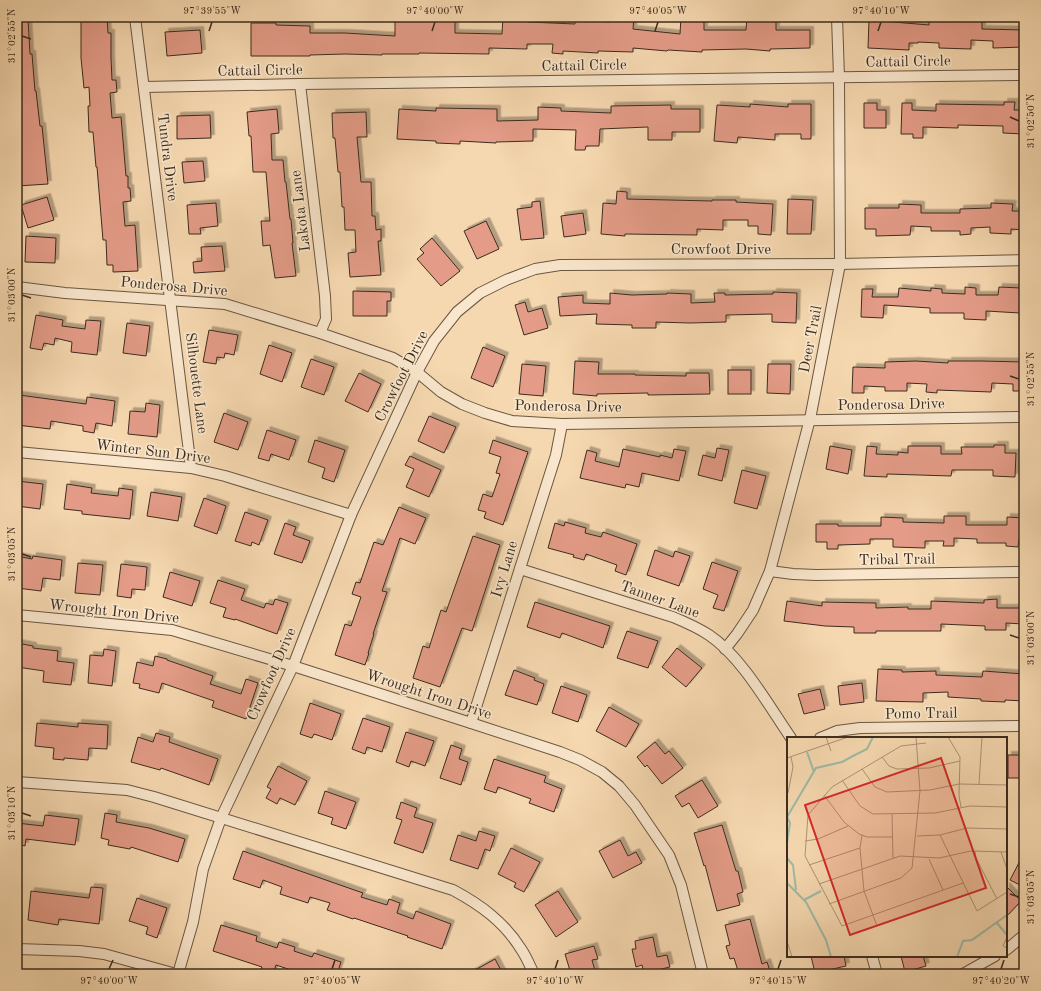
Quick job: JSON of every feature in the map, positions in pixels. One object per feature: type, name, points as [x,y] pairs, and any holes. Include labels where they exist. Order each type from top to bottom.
[{"type":"street","name":"Tundra Drive","points":[[135,17],[171,300]]},
{"type":"street","name":"Deer Trail","points":[[725,649],[753,610],[770,571],[810,419],[840,264],[839,77],[837,17]]},
{"type":"street","name":"Cattail Circle","points":[[144,88],[300,84],[1024,75]]},
{"type":"street","name":"Lakota Lane","points":[[300,84],[325,296],[326,319],[320,333]]},
{"type":"street","name":"Crowfoot Drive","points":[[177,974],[192,922],[203,869],[221,818],[293,666],[351,515],[417,372],[434,341],[457,312],[480,294],[506,280],[536,269],[560,265],[840,264],[1024,260]]},
{"type":"street","name":"Ponderosa Drive","points":[[17,287],[50,291],[226,304],[320,333],[393,358],[417,372],[441,392],[462,404],[512,421],[562,424],[810,419],[1024,417]]},
{"type":"street","name":"Silhouette Lane","points":[[171,300],[192,468]]},
{"type":"street","name":"Ivy Lane","points":[[471,723],[556,455],[562,424]]},
{"type":"street","name":"Winter Sun Drive","points":[[17,452],[192,468],[225,476],[351,515]]},
{"type":"street","name":"Tanner Lane","points":[[520,569],[673,617],[710,636],[739,663],[790,737]]},
{"type":"street","name":"Tribal Trail","points":[[770,571],[816,575],[1024,572]]},
{"type":"street","name":"Wrought Iron Drive","points":[[17,615],[172,630],[293,666],[560,752],[580,760],[602,772],[619,786],[635,805],[669,855],[681,885],[703,974]]},
{"type":"street","name":"Pomo Trail","points":[[823,737],[837,732],[860,728],[1024,726]]},
{"type":"street","points":[[17,782],[127,790],[154,797],[453,890],[483,907],[505,928],[522,949],[534,974]]},
{"type":"street","points":[[1007,949],[1024,935]]},
{"type":"street","points":[[17,949],[79,951],[104,954],[177,974]]},
{"type":"street","points":[[872,957],[877,974]]},
{"type":"street","points":[[963,974],[993,957]]},
{"type":"building","points":[[81,17],[107,17],[108,33],[111,33],[112,80],[116,80],[117,92],[110,93],[112,118],[121,117],[126,176],[128,176],[128,188],[130,188],[131,201],[123,202],[125,226],[135,225],[138,271],[113,272],[113,265],[107,265],[106,240],[103,240],[93,132],[89,132],[89,87],[84,88],[81,58]]},
{"type":"building","points":[[503,17],[528,17],[528,22],[575,24],[575,20],[610,22],[610,17],[634,17],[633,29],[680,34],[681,17],[704,18],[704,30],[746,30],[747,17],[776,17],[776,30],[810,30],[810,48],[770,49],[770,51],[746,49],[702,50],[702,52],[633,48],[633,52],[598,51],[598,53],[563,51],[563,54],[552,53],[553,44],[527,44],[527,49],[489,48],[489,54],[419,53],[382,55],[345,54],[310,56],[251,56],[251,23],[276,23],[276,25],[310,26],[310,33],[345,33],[395,36],[395,21],[432,21],[432,19],[455,20],[455,33],[502,34]]},
{"type":"building","points":[[961,18],[982,19],[982,29],[1024,30],[1024,47],[993,48],[993,41],[971,40],[971,49],[939,48],[939,43],[918,42],[909,43],[909,50],[868,48],[869,20],[929,25],[929,20],[960,21]]},
{"type":"building","points":[[28,19],[30,54],[32,54],[40,126],[42,126],[48,184],[17,186],[17,20]]},
{"type":"building","points":[[200,30],[202,53],[167,56],[165,32]]},
{"type":"building","points":[[1004,102],[1015,102],[1014,110],[1024,110],[1024,134],[1003,133],[1003,126],[958,125],[958,128],[923,127],[923,138],[913,138],[913,134],[901,134],[902,103],[912,103],[912,110],[936,111],[936,104],[1004,105]]},
{"type":"building","points":[[864,103],[877,103],[877,110],[886,110],[886,128],[864,128]]},
{"type":"building","points":[[750,104],[788,107],[788,104],[811,104],[811,139],[801,139],[801,134],[775,134],[775,140],[738,137],[737,143],[714,141],[717,105],[750,107]]},
{"type":"building","points":[[671,105],[671,109],[700,109],[700,132],[672,132],[672,140],[648,140],[648,127],[600,129],[599,146],[586,146],[585,150],[575,150],[576,130],[533,129],[533,141],[496,143],[460,141],[460,144],[397,139],[399,109],[436,111],[436,108],[497,109],[497,121],[538,120],[538,107],[561,108],[561,111],[611,113],[611,106]]},
{"type":"building","points":[[277,109],[279,133],[271,134],[272,160],[283,160],[291,219],[296,276],[275,278],[270,245],[263,246],[261,221],[270,221],[266,172],[253,172],[251,136],[249,136],[247,112]]},
{"type":"building","points":[[366,112],[367,137],[357,137],[361,182],[371,182],[372,216],[375,216],[376,230],[381,229],[381,241],[378,241],[381,275],[350,277],[348,253],[356,252],[355,230],[345,230],[340,172],[338,172],[335,138],[333,138],[332,113]]},
{"type":"building","points":[[210,115],[211,138],[177,139],[177,116]]},
{"type":"building","points":[[203,161],[205,181],[184,183],[182,162]]},
{"type":"building","points":[[617,191],[627,192],[627,199],[712,201],[736,200],[736,202],[773,204],[771,235],[758,234],[758,226],[748,226],[748,220],[723,220],[723,230],[697,229],[697,235],[625,234],[625,236],[601,234],[603,203],[616,204]]},
{"type":"building","points":[[47,197],[54,220],[28,228],[21,205]]},
{"type":"building","points":[[788,199],[813,200],[811,234],[787,234]]},
{"type":"building","points":[[540,201],[544,238],[521,240],[517,209],[532,207],[532,202]]},
{"type":"building","points":[[216,203],[218,226],[200,228],[201,234],[189,234],[187,205]]},
{"type":"building","points":[[991,203],[1013,204],[1012,211],[1024,211],[1024,230],[1011,229],[1011,234],[990,233],[990,227],[971,228],[971,234],[960,235],[960,231],[931,231],[931,227],[911,226],[910,235],[876,236],[876,229],[865,229],[865,208],[899,208],[899,204],[921,205],[921,213],[960,213],[960,209],[991,208]]},
{"type":"building","points":[[583,213],[586,234],[564,237],[561,216]]},
{"type":"building","points":[[486,221],[499,249],[477,259],[464,231]]},
{"type":"building","points":[[26,236],[56,238],[55,263],[25,262]]},
{"type":"building","points":[[432,238],[460,271],[441,286],[417,259],[424,253],[420,249]]},
{"type":"building","points":[[222,246],[225,271],[194,273],[193,262],[202,261],[201,247]]},
{"type":"building","points":[[965,287],[976,288],[976,295],[998,295],[999,287],[1021,288],[1020,313],[986,311],[986,320],[964,319],[964,313],[930,313],[930,308],[884,305],[883,318],[861,317],[862,289],[873,289],[872,297],[898,297],[899,288],[931,291],[931,288],[942,289],[942,293],[965,294]]},
{"type":"building","points":[[353,291],[391,292],[391,301],[387,301],[387,316],[353,316]]},
{"type":"building","points":[[773,292],[797,293],[796,323],[772,322],[772,314],[726,315],[726,322],[656,322],[656,328],[632,328],[632,325],[596,324],[597,314],[560,316],[558,297],[583,295],[583,303],[610,304],[610,293],[632,295],[667,293],[691,294],[691,303],[715,302],[714,293],[725,293],[725,295],[773,294]]},
{"type":"building","points":[[525,302],[528,312],[542,308],[548,328],[524,335],[515,305]]},
{"type":"building","points":[[36,315],[63,320],[62,326],[85,329],[86,320],[101,321],[97,355],[71,352],[72,342],[55,338],[54,345],[44,343],[42,350],[30,348]]},
{"type":"building","points":[[127,323],[150,326],[146,356],[123,353]]},
{"type":"building","points":[[209,330],[238,335],[234,355],[225,353],[224,358],[217,357],[216,364],[203,362]]},
{"type":"building","points":[[269,345],[292,353],[282,382],[260,374]]},
{"type":"building","points":[[483,347],[505,356],[493,387],[471,378]]},
{"type":"building","points":[[311,359],[334,367],[324,395],[301,387]]},
{"type":"building","points":[[575,361],[599,362],[598,374],[686,376],[686,373],[709,373],[710,394],[648,395],[648,393],[597,394],[597,396],[573,394]]},
{"type":"building","points":[[916,361],[948,363],[948,361],[1024,362],[1024,391],[1013,391],[1013,384],[992,383],[991,392],[937,390],[937,393],[926,392],[927,384],[907,383],[907,391],[885,391],[885,387],[864,386],[864,393],[852,393],[853,367],[885,368],[885,362]]},
{"type":"building","points":[[522,364],[546,366],[543,396],[519,394]]},
{"type":"building","points":[[768,364],[791,364],[790,394],[767,393]]},
{"type":"building","points":[[728,370],[751,370],[751,394],[728,394]]},
{"type":"building","points":[[359,373],[381,384],[368,412],[345,401]]},
{"type":"building","points":[[19,395],[86,404],[87,397],[115,401],[112,426],[96,423],[94,433],[83,431],[83,426],[51,421],[50,429],[17,425],[17,401]]},
{"type":"building","points":[[146,403],[160,405],[157,437],[128,434],[130,411],[145,412]]},
{"type":"building","points":[[224,413],[248,422],[238,450],[214,442]]},
{"type":"building","points":[[429,416],[456,427],[444,453],[418,441]]},
{"type":"building","points":[[267,430],[296,440],[289,460],[271,454],[269,461],[258,458]]},
{"type":"building","points":[[315,440],[345,450],[334,482],[322,478],[325,468],[308,462]]},
{"type":"building","points":[[493,440],[528,452],[503,525],[484,518],[486,512],[478,510],[483,494],[492,497],[500,474],[496,473],[501,457],[489,453]]},
{"type":"building","points":[[994,445],[1005,445],[1005,453],[1016,453],[1015,477],[993,476],[993,470],[952,470],[951,476],[887,474],[887,477],[864,476],[867,446],[877,447],[876,454],[898,455],[898,452],[908,453],[908,446],[941,446],[941,454],[962,454],[961,447],[994,447]]},
{"type":"building","points":[[830,446],[852,450],[848,474],[826,469]]},
{"type":"building","points":[[717,448],[729,450],[722,481],[698,475],[703,455],[715,458]]},
{"type":"building","points":[[623,449],[672,458],[674,449],[686,451],[679,481],[642,473],[639,487],[626,484],[625,488],[580,478],[587,450],[597,453],[595,461],[619,467]]},
{"type":"building","points":[[410,456],[441,470],[429,497],[406,487],[414,469],[405,465]]},
{"type":"building","points":[[742,470],[766,476],[757,509],[734,503]]},
{"type":"building","points":[[17,481],[43,484],[40,509],[17,506]]},
{"type":"building","points":[[67,484],[92,488],[91,493],[118,496],[119,488],[133,490],[130,519],[82,514],[82,511],[64,509]]},
{"type":"building","points":[[151,492],[182,497],[178,521],[147,516]]},
{"type":"building","points":[[204,498],[226,506],[217,534],[194,526]]},
{"type":"building","points":[[399,507],[426,518],[415,544],[400,538],[382,591],[387,592],[373,634],[365,665],[335,655],[345,624],[351,626],[361,597],[352,594],[356,582],[360,583],[374,542],[383,545]]},
{"type":"building","points":[[245,512],[268,520],[259,545],[252,542],[251,546],[235,541]]},
{"type":"building","points":[[944,516],[966,516],[966,525],[1007,525],[1007,517],[1024,518],[1024,539],[1019,539],[1018,547],[1006,546],[1006,543],[977,543],[977,539],[954,538],[954,546],[943,546],[944,541],[925,541],[925,548],[893,547],[893,539],[870,539],[870,544],[838,545],[838,549],[827,549],[827,542],[816,542],[816,524],[838,524],[838,526],[881,526],[881,517],[903,518],[903,522],[944,523]]},
{"type":"building","points":[[565,522],[586,528],[585,533],[601,537],[603,532],[637,544],[626,575],[615,571],[617,565],[586,554],[584,560],[573,557],[574,555],[548,548],[555,523],[564,526]]},
{"type":"building","points":[[285,523],[296,527],[293,535],[310,541],[302,563],[274,554]]},
{"type":"building","points":[[473,536],[500,545],[472,631],[462,628],[440,687],[413,678],[423,646],[429,648],[441,610],[446,612]]},
{"type":"building","points":[[655,550],[673,557],[675,551],[690,556],[679,586],[647,575]]},
{"type":"building","points":[[17,556],[32,559],[33,556],[62,560],[60,580],[43,578],[41,591],[17,588]]},
{"type":"building","points":[[712,562],[738,571],[724,611],[713,608],[718,595],[703,589]]},
{"type":"building","points":[[78,563],[103,565],[100,595],[75,593]]},
{"type":"building","points":[[121,564],[147,567],[145,590],[132,589],[131,598],[117,596]]},
{"type":"building","points":[[170,572],[200,581],[192,606],[163,597]]},
{"type":"building","points":[[218,580],[245,589],[241,600],[264,608],[266,603],[273,605],[275,599],[288,603],[277,634],[235,619],[223,617],[226,608],[210,603]]},
{"type":"building","points":[[997,599],[997,608],[1024,608],[1024,624],[1006,623],[1006,630],[985,630],[985,626],[941,624],[941,631],[876,631],[876,633],[854,633],[854,627],[825,626],[784,621],[787,601],[822,606],[822,602],[876,603],[876,608],[908,607],[908,609],[931,609],[931,601],[984,603],[984,600]]},
{"type":"building","points":[[535,602],[610,626],[603,648],[562,633],[560,638],[527,627]]},
{"type":"building","points":[[627,631],[658,641],[648,668],[617,658]]},
{"type":"building","points":[[17,643],[33,646],[33,648],[58,651],[57,661],[74,663],[71,685],[43,682],[44,671],[17,667]]},
{"type":"building","points":[[677,648],[702,668],[686,687],[662,667]]},
{"type":"building","points":[[104,649],[116,651],[112,686],[88,683],[90,655],[103,656]]},
{"type":"building","points":[[155,656],[213,676],[210,684],[241,694],[246,679],[258,683],[246,719],[212,707],[214,701],[162,683],[159,693],[139,688],[140,684],[133,683],[137,662],[153,666]]},
{"type":"building","points":[[878,669],[902,670],[902,672],[936,671],[936,675],[982,677],[983,671],[1024,674],[1024,701],[981,701],[981,699],[948,697],[948,692],[923,693],[923,702],[876,701]]},
{"type":"building","points":[[514,670],[535,678],[534,680],[544,684],[537,705],[505,695]]},
{"type":"building","points":[[862,683],[864,702],[840,705],[838,686]]},
{"type":"building","points":[[561,686],[587,695],[578,722],[552,713]]},
{"type":"building","points":[[820,689],[825,709],[804,714],[798,694]]},
{"type":"building","points":[[310,703],[341,714],[332,740],[314,734],[312,738],[300,734]]},
{"type":"building","points":[[609,707],[639,724],[626,747],[596,731]]},
{"type":"building","points":[[363,718],[390,727],[382,752],[367,747],[365,754],[352,749]]},
{"type":"building","points":[[37,723],[78,727],[78,723],[108,725],[107,749],[89,748],[88,760],[64,758],[64,760],[53,759],[54,748],[35,746]]},
{"type":"building","points":[[406,732],[434,741],[425,766],[411,761],[409,767],[396,762]]},
{"type":"building","points":[[156,733],[170,737],[169,742],[218,759],[209,785],[161,768],[160,770],[131,762],[138,737],[153,742]]},
{"type":"building","points":[[655,742],[665,754],[669,751],[683,768],[662,784],[647,765],[645,767],[637,757]]},
{"type":"building","points":[[451,745],[462,749],[459,759],[468,762],[461,785],[440,778]]},
{"type":"building","points":[[1008,755],[1024,755],[1024,778],[1008,778]]},
{"type":"building","points":[[494,759],[546,776],[544,782],[562,789],[554,812],[529,803],[531,799],[498,787],[496,793],[484,789]]},
{"type":"building","points":[[278,766],[307,781],[295,805],[280,798],[277,804],[266,798],[271,789],[267,787]]},
{"type":"building","points":[[702,780],[718,806],[698,818],[689,803],[682,807],[675,796]]},
{"type":"building","points":[[325,791],[356,802],[346,829],[331,824],[333,818],[318,813]]},
{"type":"building","points":[[401,802],[417,808],[414,817],[433,823],[423,853],[394,843],[402,820],[396,818]]},
{"type":"building","points":[[105,813],[117,815],[116,822],[149,828],[185,839],[178,862],[131,847],[130,849],[108,845],[109,840],[101,838]]},
{"type":"building","points":[[45,815],[79,819],[75,845],[26,839],[25,846],[17,844],[17,823],[43,826]]},
{"type":"building","points":[[722,825],[736,871],[738,871],[743,892],[737,894],[740,905],[717,911],[705,865],[704,866],[694,833]]},
{"type":"building","points":[[479,831],[495,836],[490,851],[485,849],[478,869],[450,860],[458,835],[476,841]]},
{"type":"building","points":[[620,840],[628,856],[636,852],[642,863],[613,878],[599,851]]},
{"type":"building","points":[[511,848],[540,862],[524,892],[514,887],[516,883],[498,874]]},
{"type":"building","points":[[243,851],[363,893],[361,897],[387,905],[389,899],[400,903],[397,913],[413,919],[416,911],[451,924],[442,949],[407,937],[408,936],[327,910],[330,903],[310,897],[308,903],[280,894],[282,887],[263,880],[260,888],[233,879]]},
{"type":"building","points":[[1024,853],[1024,887],[1010,880]]},
{"type":"building","points":[[91,887],[103,888],[99,924],[59,919],[58,925],[28,920],[31,891],[89,898]]},
{"type":"building","points":[[1007,887],[1021,901],[1007,916]]},
{"type":"building","points":[[558,891],[578,922],[556,937],[535,905]]},
{"type":"building","points":[[137,898],[167,908],[157,938],[146,934],[148,927],[129,921]]},
{"type":"building","points":[[750,919],[762,964],[767,962],[771,974],[739,974],[734,958],[730,959],[726,946],[730,945],[725,925]]},
{"type":"building","points":[[221,925],[257,936],[256,941],[277,948],[279,942],[295,947],[294,951],[312,957],[314,953],[341,962],[337,974],[303,974],[276,965],[273,974],[260,971],[262,967],[213,951]]},
{"type":"building","points":[[653,937],[657,957],[667,955],[670,967],[644,973],[642,965],[636,967],[632,949],[636,949],[635,941]]},
{"type":"building","points":[[594,946],[598,959],[592,960],[596,974],[571,974],[565,954]]},
{"type":"building","points":[[811,957],[844,957],[846,966],[815,973]]},
{"type":"building","points":[[901,957],[923,957],[926,966],[905,972]]},
{"type":"building","points":[[495,959],[503,974],[468,974]]}]
